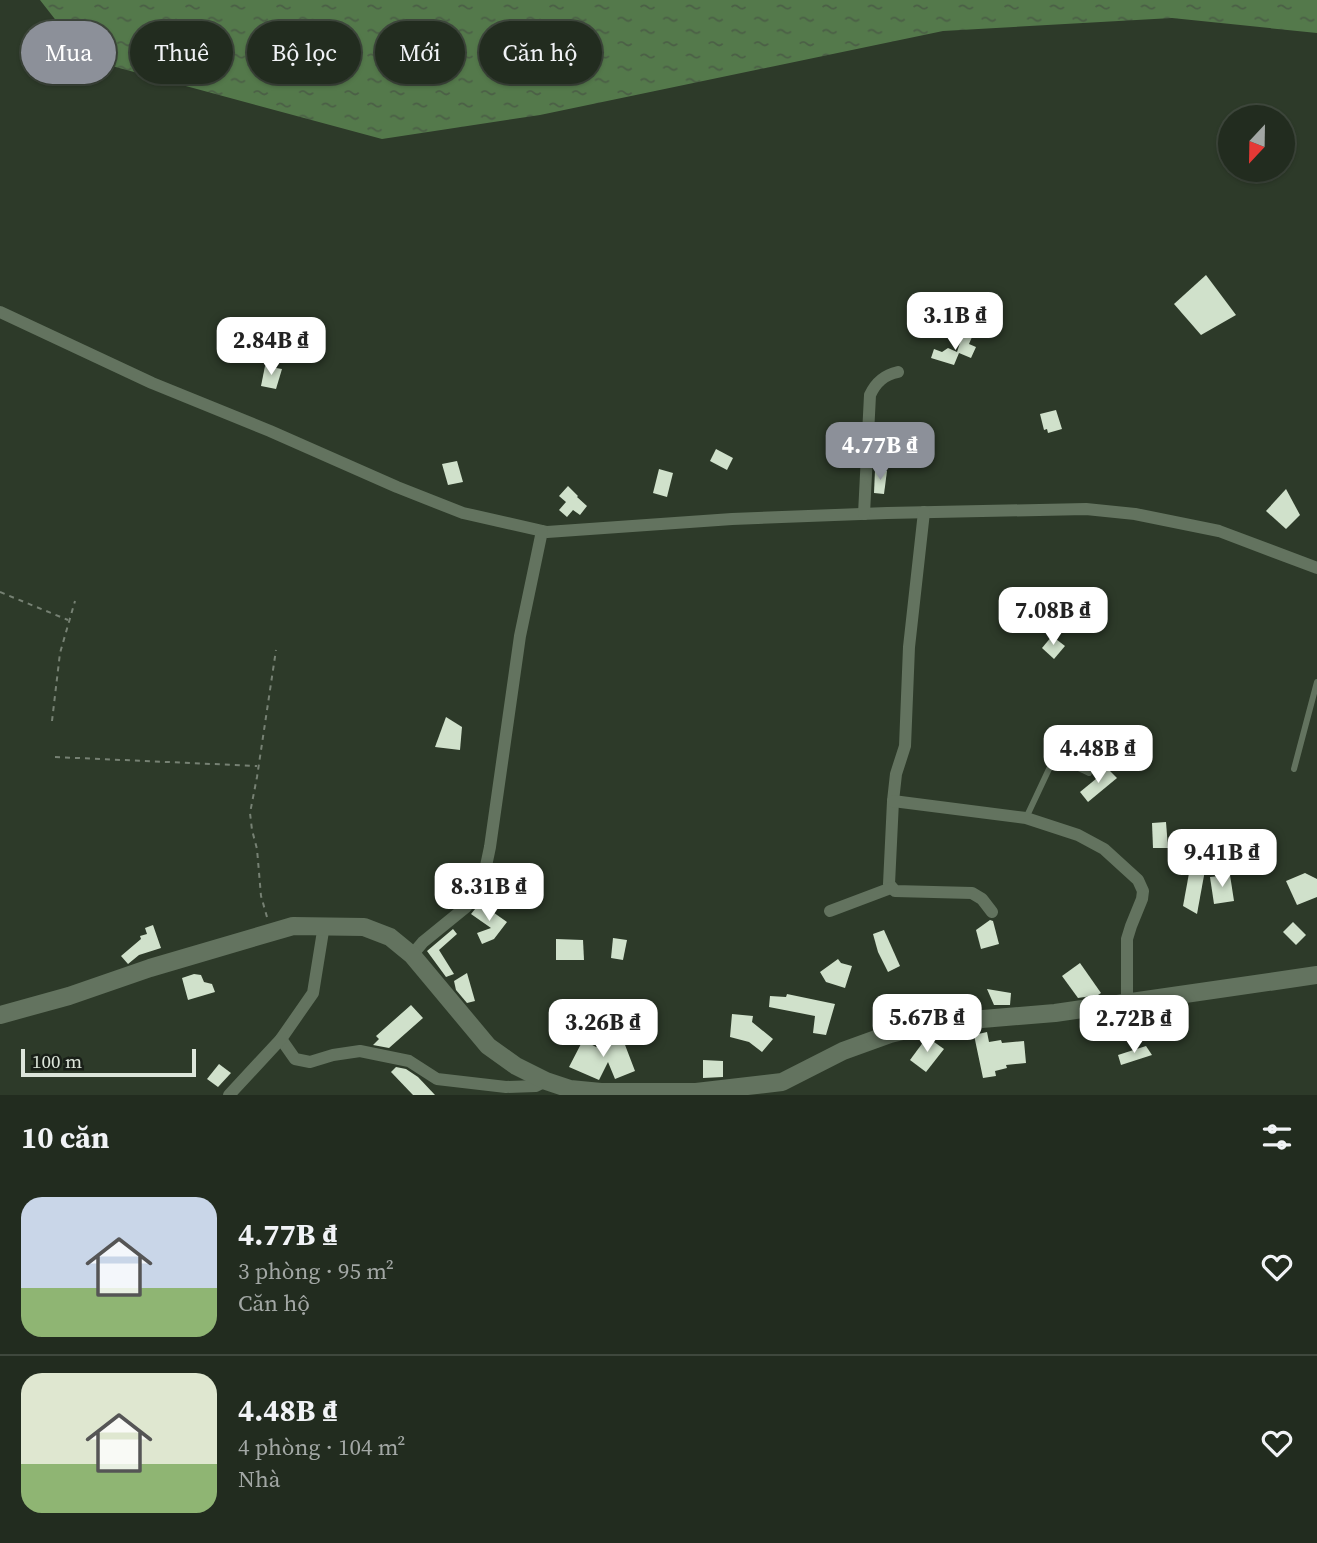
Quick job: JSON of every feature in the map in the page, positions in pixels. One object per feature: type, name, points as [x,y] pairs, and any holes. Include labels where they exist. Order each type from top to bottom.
[{"type":"street","points":[[0,312],[152,383],[397,487],[463,513],[542,531],[864,514],[1086,509],[1135,514],[1219,531],[1317,568]]},
{"type":"street","points":[[864,514],[870,395],[878,382],[898,372]]},
{"type":"street","points":[[891,888],[893,801],[896,774],[905,746],[909,647],[924,512]]},
{"type":"street","points":[[412,955],[422,942],[466,906],[482,885],[490,847],[520,636],[542,531]]},
{"type":"street","points":[[893,801],[1026,818],[1093,841],[1141,884],[1142,899],[1128,939],[1127,1002]]},
{"type":"street","points":[[830,911],[891,888]]},
{"type":"street","points":[[891,888],[895,891],[972,893],[982,899],[992,912]]},
{"type":"street","points":[[229,1095],[281,1039],[313,993],[324,925]]},
{"type":"street","points":[[0,1015],[293,926],[364,927],[390,937],[412,955],[488,1046],[549,1087]]},
{"type":"street","points":[[281,1039],[295,1059],[310,1062],[360,1051],[409,1061],[437,1079],[506,1087],[536,1086],[601,1092],[696,1092],[782,1082],[843,1051],[890,1034],[935,1023],[1055,1013],[1317,975]]},
{"type":"lane","points":[[1294,769],[1317,682]]},
{"type":"lane","points":[[1026,818],[1049,769],[1054,764],[1068,764],[1089,773]]},
{"type":"path","points":[[0,592],[69,621]]},
{"type":"path","points":[[52,721],[60,653],[75,601]]},
{"type":"path","points":[[270,932],[261,896],[257,849],[251,830],[250,813],[255,798],[254,785],[276,650]]},
{"type":"path","points":[[55,757],[258,766]]},
{"type":"water","points":[[40,0],[1317,0],[1317,33],[1172,18],[943,31],[540,115],[382,139],[178,84],[233,84],[233,21],[130,21],[130,71],[116,67],[116,21],[56,21]]},
{"type":"building","points":[[1206,275],[1236,315],[1201,335],[1174,304]]},
{"type":"building","points":[[963,334],[972,337],[969,344],[976,347],[971,358],[959,353],[954,365],[931,358],[934,349],[942,352],[948,348],[957,352]]},
{"type":"building","points":[[265,366],[282,369],[276,389],[261,386]]},
{"type":"building","points":[[1056,410],[1062,429],[1048,433],[1047,429],[1044,430],[1040,414]]},
{"type":"building","points":[[716,449],[733,458],[727,470],[710,461]]},
{"type":"building","points":[[457,461],[463,482],[448,485],[442,464]]},
{"type":"building","points":[[659,469],[673,473],[667,497],[653,493]]},
{"type":"building","points":[[875,470],[887,471],[884,494],[874,493]]},
{"type":"building","points":[[568,486],[587,506],[580,515],[573,510],[567,517],[559,510],[566,502],[559,496]]},
{"type":"building","points":[[1286,489],[1300,515],[1286,529],[1266,511]]},
{"type":"building","points":[[1052,636],[1065,646],[1054,659],[1042,648]]},
{"type":"building","points":[[446,717],[462,727],[460,750],[435,747]]},
{"type":"building","points":[[1108,769],[1117,778],[1088,802],[1080,792]]},
{"type":"building","points":[[1166,822],[1168,848],[1153,848],[1152,823]]},
{"type":"building","points":[[1192,857],[1207,859],[1197,914],[1183,906]]},
{"type":"building","points":[[1305,873],[1317,879],[1317,897],[1297,905],[1286,881]]},
{"type":"building","points":[[1230,875],[1234,901],[1214,904],[1210,877]]},
{"type":"building","points":[[480,903],[507,922],[494,939],[482,944],[477,933],[491,928],[471,914]]},
{"type":"building","points":[[990,920],[993,921],[999,944],[981,949],[976,930]]},
{"type":"building","points":[[1293,922],[1306,935],[1296,945],[1283,932]]},
{"type":"building","points":[[153,925],[161,948],[139,955],[128,964],[121,956],[141,939],[140,936],[147,934],[145,928]]},
{"type":"building","points":[[453,929],[457,934],[439,950],[454,974],[446,977],[427,951]]},
{"type":"building","points":[[884,930],[900,966],[888,972],[873,934]]},
{"type":"building","points":[[613,938],[627,940],[623,960],[611,958]]},
{"type":"building","points":[[556,939],[583,940],[584,960],[556,960]]},
{"type":"building","points":[[838,959],[841,963],[852,966],[845,988],[826,982],[820,972]]},
{"type":"building","points":[[1080,963],[1101,993],[1098,995],[1078,998],[1062,976]]},
{"type":"building","points":[[467,973],[475,1001],[467,1003],[456,990],[454,981]]},
{"type":"building","points":[[201,975],[204,982],[212,984],[215,992],[188,1000],[182,978]]},
{"type":"building","points":[[987,989],[1011,993],[1010,1005],[994,1005]]},
{"type":"building","points":[[787,994],[835,1004],[826,1035],[813,1033],[815,1016],[769,1007],[770,996],[786,997]]},
{"type":"building","points":[[411,1005],[423,1018],[389,1048],[373,1045],[379,1039],[376,1036]]},
{"type":"building","points":[[732,1014],[753,1016],[752,1022],[773,1039],[762,1052],[749,1042],[730,1037]]},
{"type":"building","points":[[987,1032],[989,1042],[1024,1041],[1026,1063],[1006,1065],[1007,1068],[995,1071],[996,1076],[983,1078],[974,1035]]},
{"type":"building","points":[[622,1037],[635,1071],[615,1079],[608,1062],[599,1080],[569,1067],[583,1040],[596,1047]]},
{"type":"building","points":[[927,1037],[944,1049],[926,1072],[910,1060]]},
{"type":"building","points":[[1146,1046],[1152,1055],[1121,1065],[1118,1055]]},
{"type":"building","points":[[703,1060],[723,1061],[723,1077],[703,1078]]},
{"type":"building","points":[[219,1064],[231,1073],[218,1087],[207,1079]]},
{"type":"building","points":[[396,1067],[406,1069],[418,1077],[435,1095],[413,1095],[391,1072]]}]
